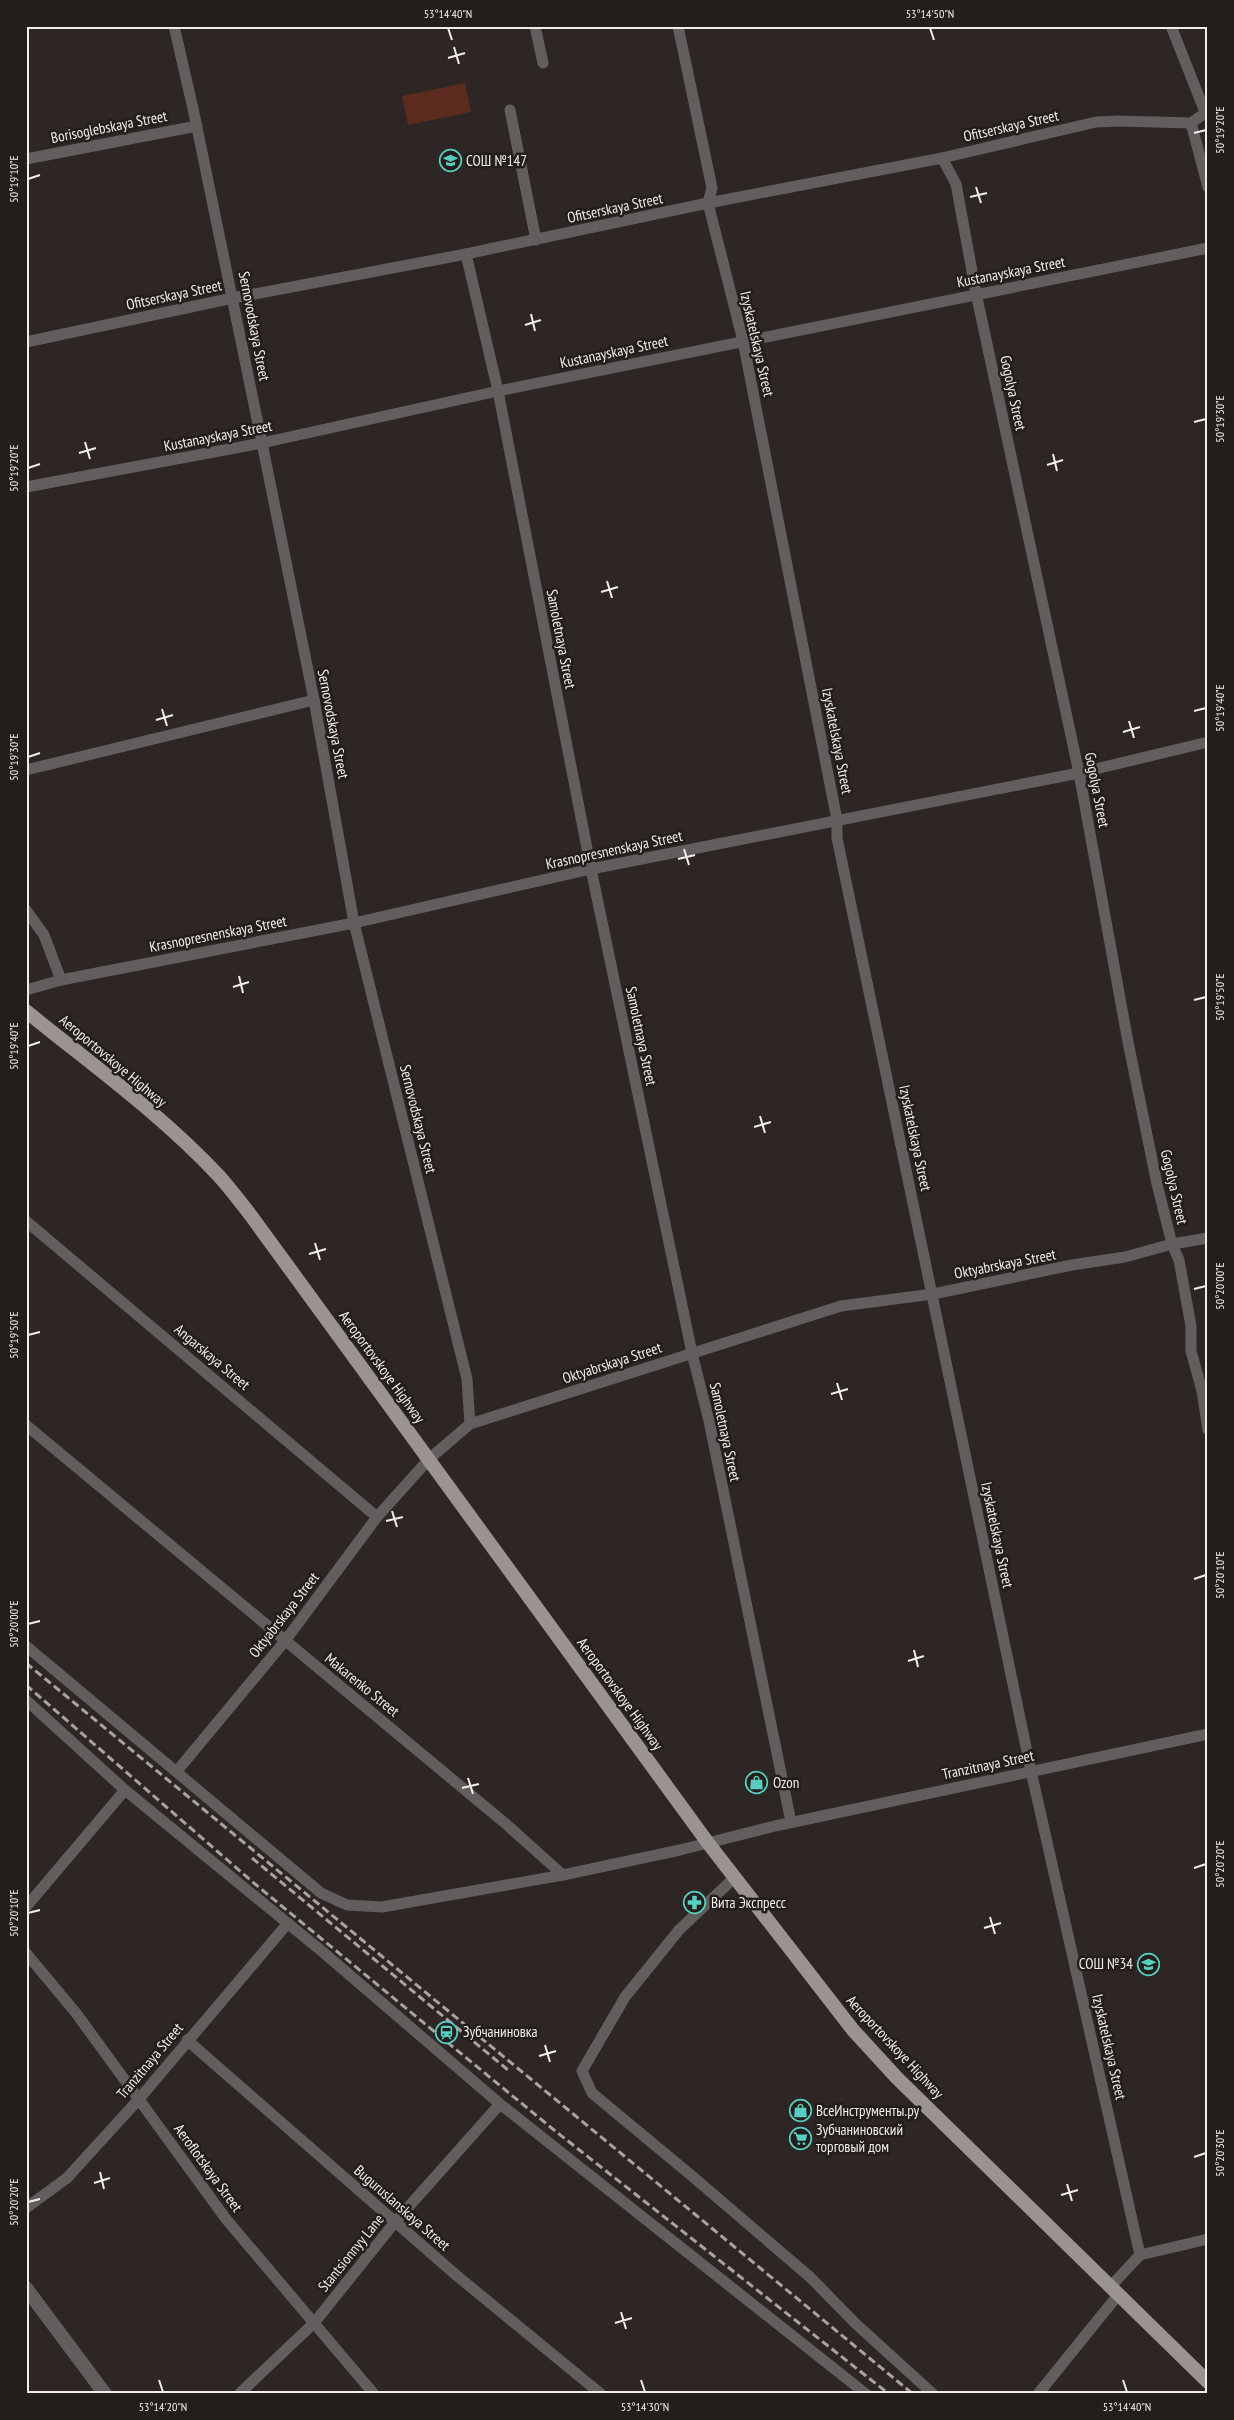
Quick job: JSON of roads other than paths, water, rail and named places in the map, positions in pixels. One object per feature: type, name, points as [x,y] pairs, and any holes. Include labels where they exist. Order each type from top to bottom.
[{"type":"main road","name":"Aeroportovskoye Highway","points":[[26,1011],[171,1131],[219,1176],[258,1224],[708,1843],[853,2030],[897,2078],[1208,2382]]},
{"type":"street","name":"Sernovodskaya Street","points":[[174,26],[233,298],[314,700],[354,923],[468,1379],[470,1424]]},
{"type":"street","points":[[535,26],[544,63]]},
{"type":"street","name":"Izyskatelskaya Street","points":[[678,26],[712,188],[708,203],[743,341],[837,820],[836,838],[933,1294],[1031,1771],[1140,2255]]},
{"type":"street","points":[[1171,26],[1206,112],[1191,123],[1208,187]]},
{"type":"street","points":[[510,110],[536,240]]},
{"type":"street","name":"Ofitserskaya Street","points":[[26,342],[233,298],[466,254],[708,203],[942,158],[1096,122],[1191,123]]},
{"type":"street","name":"Borisoglebskaya Street","points":[[26,158],[197,126]]},
{"type":"street","name":"Gogolya Street","points":[[942,158],[956,184],[976,293],[1079,773],[1130,1052],[1172,1244],[1179,1260],[1191,1326],[1191,1351],[1202,1391],[1208,1430]]},
{"type":"street","name":"Kustanayskaya Street","points":[[26,487],[262,443],[498,391],[976,293],[1208,248]]},
{"type":"street","name":"Samoletnaya Street","points":[[466,254],[498,391],[591,868],[692,1353],[709,1421],[791,1822]]},
{"type":"street","points":[[26,770],[314,700]]},
{"type":"street","name":"Krasnopresnenskaya Street","points":[[26,990],[61,980],[354,923],[591,868],[1079,773],[1208,742]]},
{"type":"street","points":[[26,910],[44,935],[61,980]]},
{"type":"street","name":"Angarskaya Street","points":[[26,1221],[378,1517]]},
{"type":"street","name":"Oktyabrskaya Street","points":[[177,1771],[284,1640],[378,1517],[429,1459],[470,1424],[840,1306],[933,1294],[1072,1265],[1125,1258],[1172,1244],[1208,1238]]},
{"type":"street","name":"Makarenko Street","points":[[26,1425],[506,1824],[563,1875]]},
{"type":"street","points":[[26,1646],[321,1893],[347,1905],[382,1907],[563,1875],[708,1843]]},
{"type":"street","points":[[26,1700],[125,1790],[288,1923],[500,2104],[866,2394]]},
{"type":"street","name":"Tranzitnaya Street","points":[[708,1843],[791,1822],[1208,1734]]},
{"type":"street","points":[[26,1907],[125,1790]]},
{"type":"street","points":[[734,1878],[679,1930],[625,1997],[582,2071],[592,2093],[810,2277],[855,2323],[933,2394]]},
{"type":"street","name":"Tranzitnaya Street","points":[[26,2208],[66,2178],[139,2099],[288,1923]]},
{"type":"street","name":"Aeroflotskaya Street","points":[[26,1953],[76,2013],[226,2219],[374,2394]]},
{"type":"street","name":"Buguruslanskaya Street","points":[[187,2040],[456,2275],[601,2394]]},
{"type":"street","name":"Stantsionnyy Lane","points":[[239,2394],[314,2323],[395,2222],[500,2104]]},
{"type":"street","points":[[1038,2394],[1140,2255],[1208,2239]]},
{"type":"street","points":[[26,2288],[105,2394]]},
{"type":"railway","points":[[26,1663],[913,2394]]},
{"type":"railway","points":[[26,1685],[255,1884],[554,2130],[889,2394]]},
{"type":"railway","points":[[252,1858],[508,2070]]},
{"type":"place","name":"СОШ №147","points":[[450,161]]},
{"type":"place","name":"Ozon","points":[[757,1783]]},
{"type":"place","name":"Вита Экспресс","points":[[695,1903]]},
{"type":"place","name":"СОШ №34","points":[[1149,1964]]},
{"type":"place","name":"Зубчаниновка","points":[[447,2032]]},
{"type":"place","name":"ВсеИнструменты.ру","points":[[800,2111]]},
{"type":"place","name":"Зубчаниновский торговый дом","points":[[800,2139]]}]
